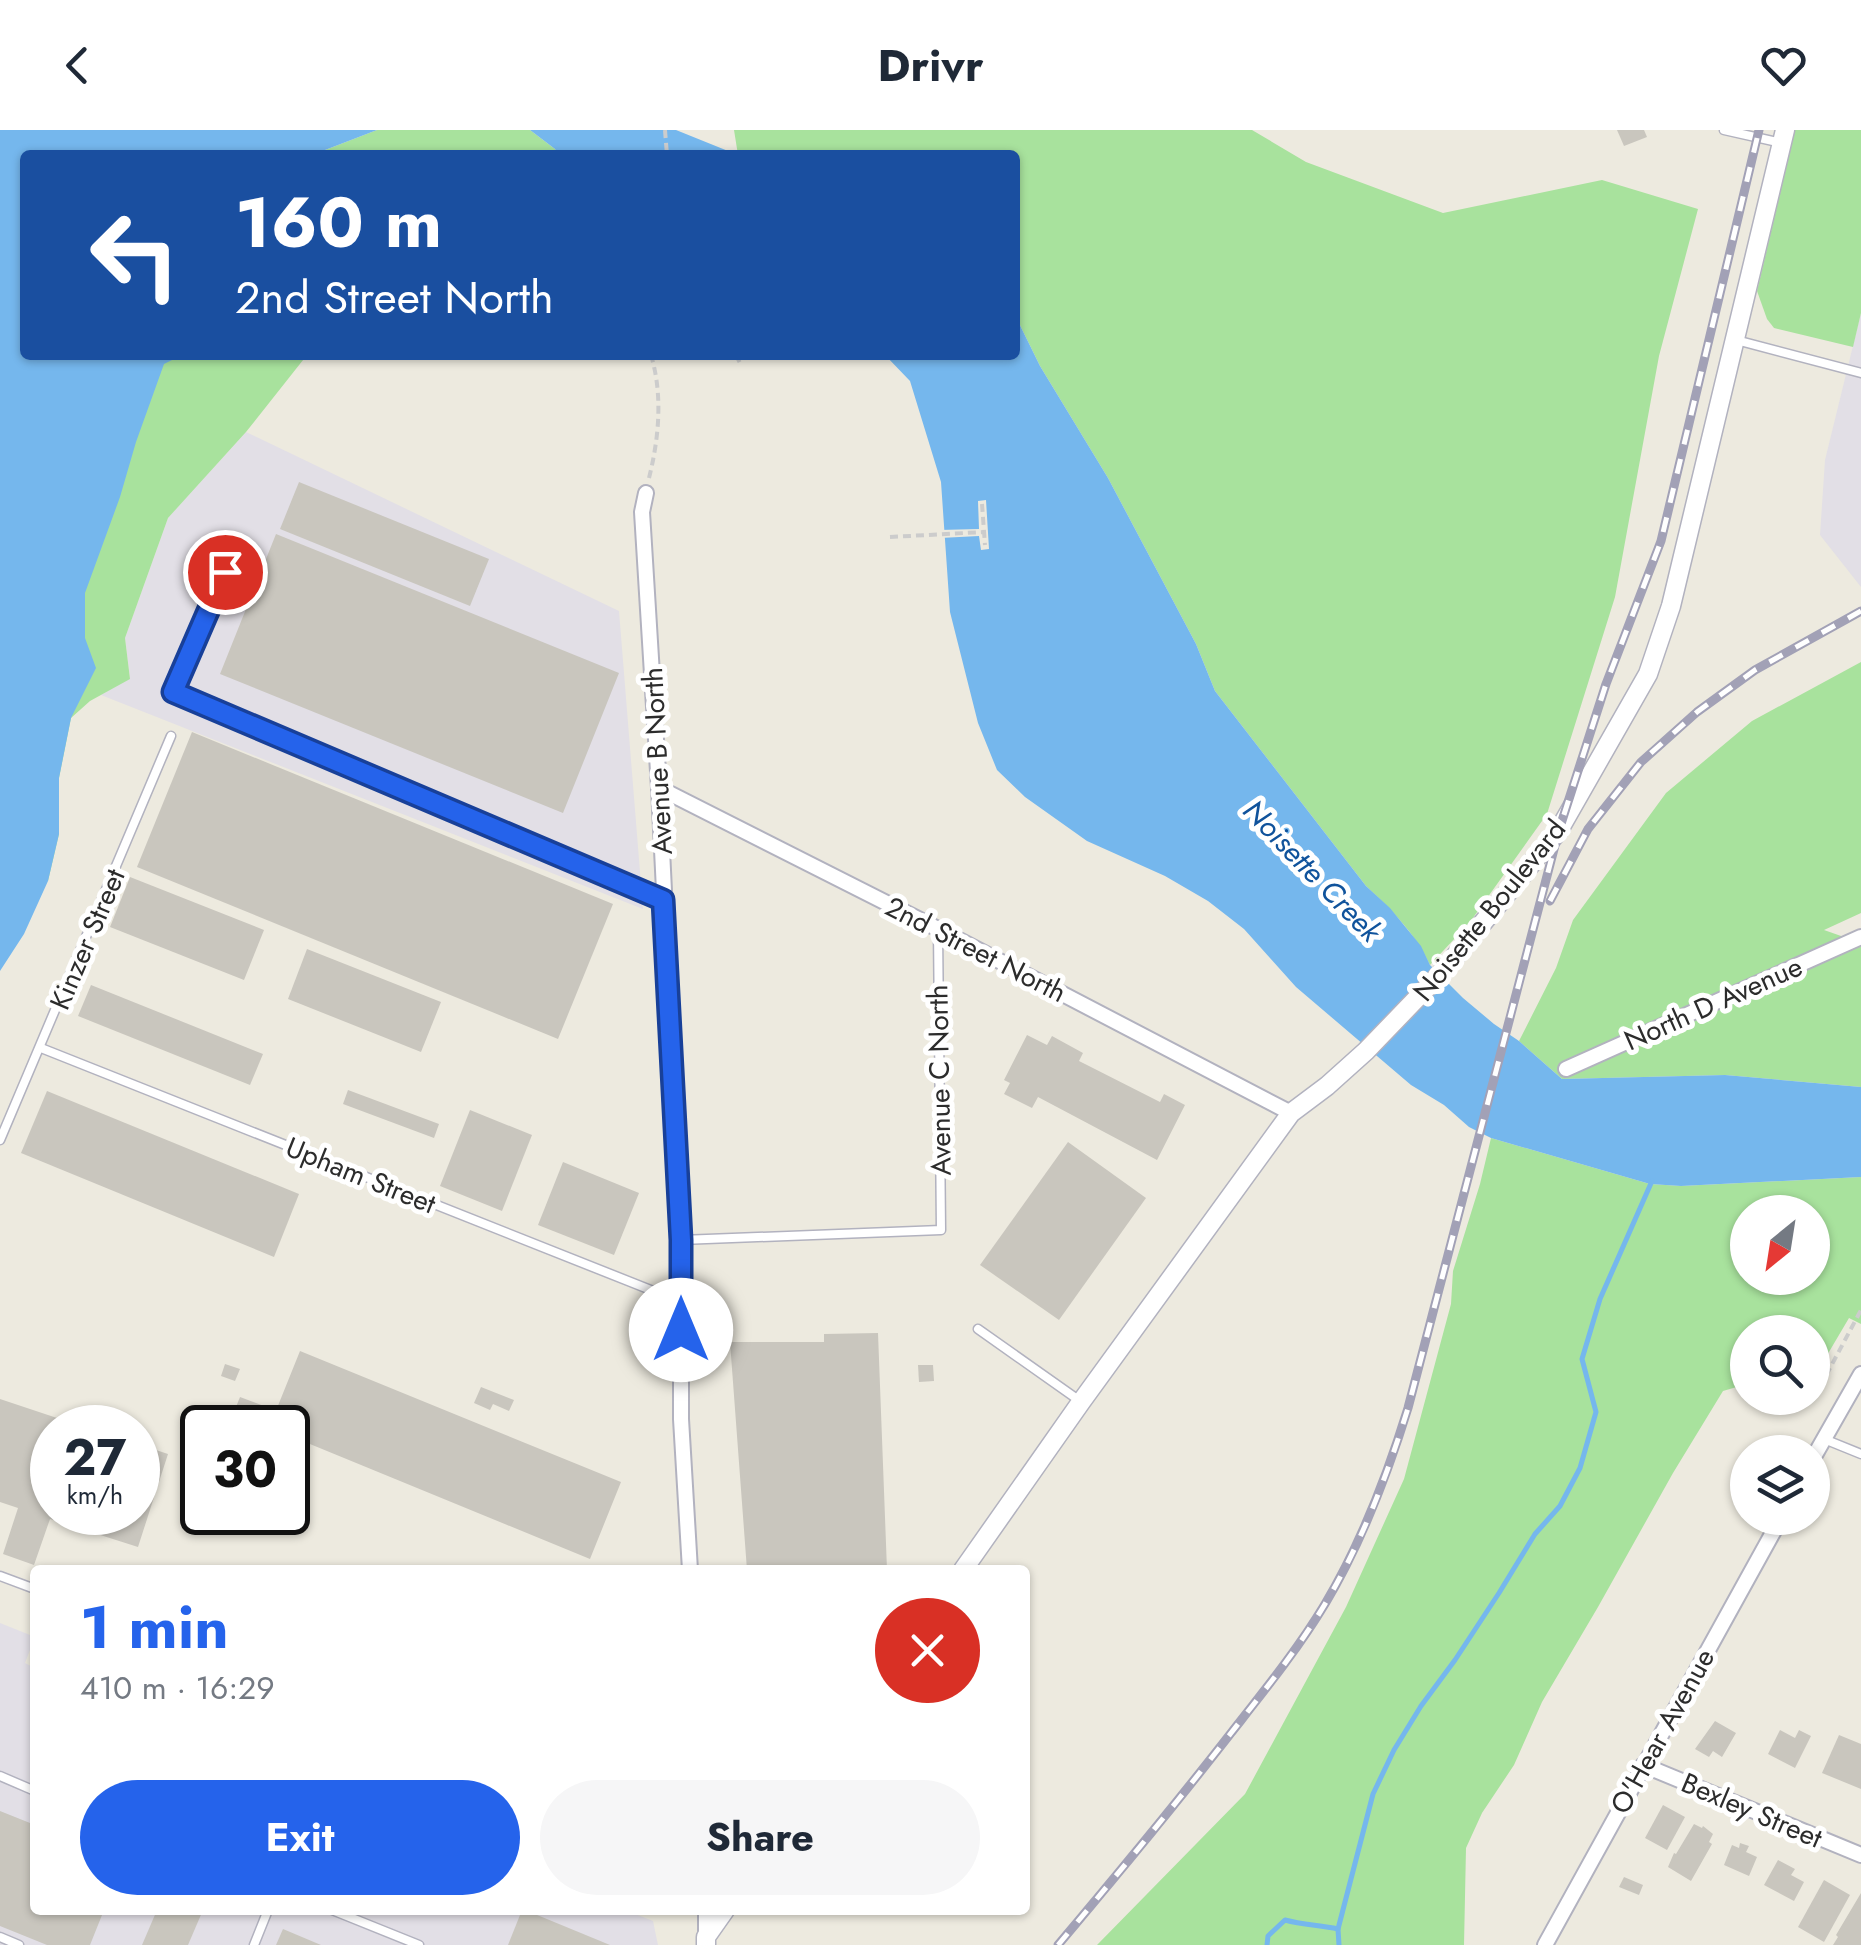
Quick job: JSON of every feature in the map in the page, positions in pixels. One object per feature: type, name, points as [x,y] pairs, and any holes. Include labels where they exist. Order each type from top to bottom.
[{"type":"street","name":"Noisette Boulevard","points":[[967,1565],[1291,1113],[1366,1051],[1444,970],[1559,830],[1648,674],[1671,606],[1784,136]]},
{"type":"street","name":"Avenue B North","points":[[646,492],[642,512],[681,1240],[681,1419],[690,1565]]},
{"type":"street","name":"2nd Street North","points":[[659,788],[1291,1113]]},
{"type":"street","name":"North D Avenue","points":[[1566,1069],[1861,937]]},
{"type":"street","points":[[1826,1435],[1861,1374]]},
{"type":"street","name":"O'Hear Avenue","points":[[1545,1945],[1772,1535]]},
{"type":"street","name":"Bexley Street","points":[[1644,1764],[1861,1855]]},
{"type":"street","points":[[706,1915],[706,1941]]},
{"type":"street","points":[[706,1941],[722,1915]]},
{"type":"lane","points":[[1724,130],[1784,136]]},
{"type":"lane","points":[[1736,340],[1861,373]]},
{"type":"lane","points":[[238,543],[173,692],[663,900]]},
{"type":"lane","name":"Kinzer Street","points":[[0,1140],[171,736]]},
{"type":"lane","name":"Avenue C North","points":[[681,1240],[941,1230],[938,929]]},
{"type":"lane","name":"Upham Street","points":[[41,1048],[681,1302]]},
{"type":"lane","points":[[978,1328],[1081,1402]]},
{"type":"lane","points":[[1830,1441],[1861,1454]]},
{"type":"lane","points":[[0,1576],[30,1587]]},
{"type":"lane","points":[[0,1776],[30,1788]]},
{"type":"lane","points":[[254,1945],[266,1915]]},
{"type":"lane","points":[[344,1915],[418,1945]]},
{"type":"lane","points":[[0,1937],[18,1945]]},
{"type":"path","points":[[646,492],[659,396],[652,360]]},
{"type":"path","points":[[738,360],[741,365]]},
{"type":"path","points":[[982,504],[984,546]]},
{"type":"path","points":[[890,537],[984,532]]},
{"type":"path","points":[[1830,1368],[1861,1310]]},
{"type":"shaded area","points":[[1861,313],[1861,587],[1820,535],[1825,460]]},
{"type":"shaded area","points":[[246,432],[619,611],[643,909],[101,695],[130,678],[125,638],[168,518]]},
{"type":"shaded area","points":[[0,1623],[30,1635],[25,1663],[30,1666],[30,1915],[638,1915],[653,1921],[658,1945],[0,1945]]},
{"type":"green space","points":[[377,130],[530,130],[556,150],[325,150]]},
{"type":"green space","points":[[734,130],[1252,130],[1306,162],[1443,213],[1602,180],[1698,209],[1659,356],[1615,597],[1547,814],[1470,922],[1430,965],[1410,932],[1366,886],[1215,691],[1196,644],[1108,478],[1040,366],[1020,325],[1020,150],[737,150]]},
{"type":"green space","points":[[1795,130],[1861,130],[1861,313],[1853,347],[1774,328],[1757,291]]},
{"type":"green space","points":[[142,360],[303,360],[246,432],[168,518],[125,638],[130,679],[90,701],[71,718],[59,778],[59,834],[48,881],[0,757]]},
{"type":"green space","points":[[1861,662],[1861,913],[1824,930],[1861,943],[1861,1087],[1725,1075],[1562,1079],[1519,1041],[1556,968],[1573,920],[1666,793],[1752,721]]},
{"type":"green space","points":[[1491,1138],[1650,1184],[1681,1186],[1861,1177],[1861,1324],[1849,1318],[1830,1350],[1830,1315],[1730,1315],[1730,1389],[1723,1391],[1673,1473],[1542,1702],[1514,1765],[1482,1813],[1466,1848],[1464,1945],[1097,1945],[1245,1794],[1346,1607],[1404,1479],[1451,1304],[1453,1271]]},
{"type":"water","points":[[0,130],[377,130],[325,150],[20,150],[20,360],[172,360],[164,364],[85,593],[85,638],[96,668],[71,718],[59,778],[59,834],[48,881],[24,934],[0,971]]},
{"type":"water","points":[[530,130],[676,130],[726,150],[556,150]]},
{"type":"water","name":"Noisette Creek","points":[[1020,325],[1040,366],[1108,478],[1196,644],[1215,691],[1366,886],[1421,946],[1430,965],[1494,1024],[1562,1079],[1725,1075],[1861,1087],[1861,1177],[1681,1186],[1650,1184],[1491,1138],[1411,1085],[1296,987],[1244,929],[1208,901],[1165,876],[1087,841],[1025,797],[997,770],[978,723],[950,612],[941,482],[910,381],[890,360],[1020,360]]},
{"type":"pier","points":[[986,500],[989,549],[981,550],[979,536],[940,538],[939,530],[979,529],[978,501]]},
{"type":"building","points":[[1617,130],[1644,130],[1647,137],[1624,146]]},
{"type":"building","points":[[299,482],[489,559],[470,606],[280,529]]},
{"type":"building","points":[[276,534],[619,673],[563,813],[220,674]]},
{"type":"building","points":[[192,732],[613,904],[558,1039],[137,867]]},
{"type":"building","points":[[130,877],[264,930],[244,980],[110,927]]},
{"type":"building","points":[[307,949],[441,1002],[421,1052],[288,999]]},
{"type":"building","points":[[91,985],[263,1054],[250,1085],[78,1016]]},
{"type":"building","points":[[1027,1035],[1047,1045],[1052,1036],[1083,1053],[1079,1061],[1160,1102],[1164,1094],[1185,1105],[1157,1160],[1038,1097],[1032,1108],[1004,1094],[1010,1083],[1004,1080]]},
{"type":"building","points":[[348,1090],[439,1124],[434,1138],[343,1104]]},
{"type":"building","points":[[47,1091],[299,1194],[274,1257],[21,1153]]},
{"type":"building","points":[[470,1110],[532,1135],[502,1211],[440,1186]]},
{"type":"building","points":[[1068,1142],[1146,1198],[1059,1320],[980,1265]]},
{"type":"building","points":[[563,1162],[639,1193],[614,1255],[538,1225]]},
{"type":"building","points":[[878,1333],[887,1565],[747,1565],[730,1342],[824,1342],[824,1334]]},
{"type":"building","points":[[300,1351],[621,1482],[590,1559],[310,1444],[310,1405],[278,1405]]},
{"type":"building","points":[[225,1364],[240,1369],[235,1381],[221,1376]]},
{"type":"building","points":[[918,1365],[933,1365],[934,1381],[919,1382]]},
{"type":"building","points":[[481,1387],[514,1400],[509,1411],[493,1404],[490,1410],[474,1403]]},
{"type":"building","points":[[240,1397],[261,1405],[237,1405]]},
{"type":"building","points":[[0,1399],[30,1409],[30,1535],[44,1535],[34,1565],[3,1554],[18,1508],[0,1502]]},
{"type":"building","points":[[160,1451],[168,1454],[160,1479]]},
{"type":"building","points":[[100,1535],[142,1535],[138,1547]]},
{"type":"building","points":[[1715,1721],[1736,1733],[1722,1757],[1713,1751],[1709,1757],[1695,1749]]},
{"type":"building","points":[[1780,1730],[1795,1738],[1799,1730],[1811,1736],[1795,1768],[1768,1754]]},
{"type":"building","points":[[1839,1735],[1861,1744],[1861,1789],[1822,1773]]},
{"type":"building","points":[[1663,1805],[1685,1817],[1667,1850],[1645,1838]]},
{"type":"building","points":[[0,1811],[30,1823],[30,1915],[102,1915],[90,1945],[47,1945],[0,1926]]},
{"type":"building","points":[[1694,1824],[1713,1834],[1709,1842],[1712,1844],[1691,1881],[1668,1867]]},
{"type":"building","points":[[1740,1843],[1749,1846],[1746,1852],[1757,1857],[1749,1876],[1724,1865],[1732,1845],[1739,1848]]},
{"type":"building","points":[[1778,1860],[1795,1869],[1791,1875],[1804,1882],[1794,1901],[1764,1885]]},
{"type":"building","points":[[1624,1877],[1643,1885],[1639,1895],[1619,1887]]},
{"type":"building","points":[[1824,1880],[1850,1895],[1824,1942],[1798,1927]]},
{"type":"building","points":[[1861,1893],[1861,1945],[1833,1945],[1836,1935]]},
{"type":"building","points":[[155,1915],[201,1915],[188,1945],[142,1945]]},
{"type":"building","points":[[520,1915],[537,1915],[610,1945],[508,1945]]},
{"type":"building","points":[[283,1929],[321,1945],[276,1945]]},
{"type":"waterway","points":[[1339,1945],[1338,1929],[1373,1794],[1394,1750],[1535,1534],[1560,1506],[1580,1468],[1596,1412],[1582,1359],[1600,1299],[1652,1181]]},
{"type":"waterway","points":[[1267,1945],[1268,1936],[1285,1920],[1338,1929]]},
{"type":"railway","points":[[1058,1945],[1189,1787],[1304,1637],[1351,1557],[1382,1484],[1408,1408],[1559,830],[1606,684],[1661,541],[1759,130]]},
{"type":"railway","points":[[1550,901],[1588,829],[1641,762],[1697,712],[1755,670],[1861,611]]},
{"type":"route","points":[[225,572],[173,692],[663,900],[681,1240],[681,1330]]}]
